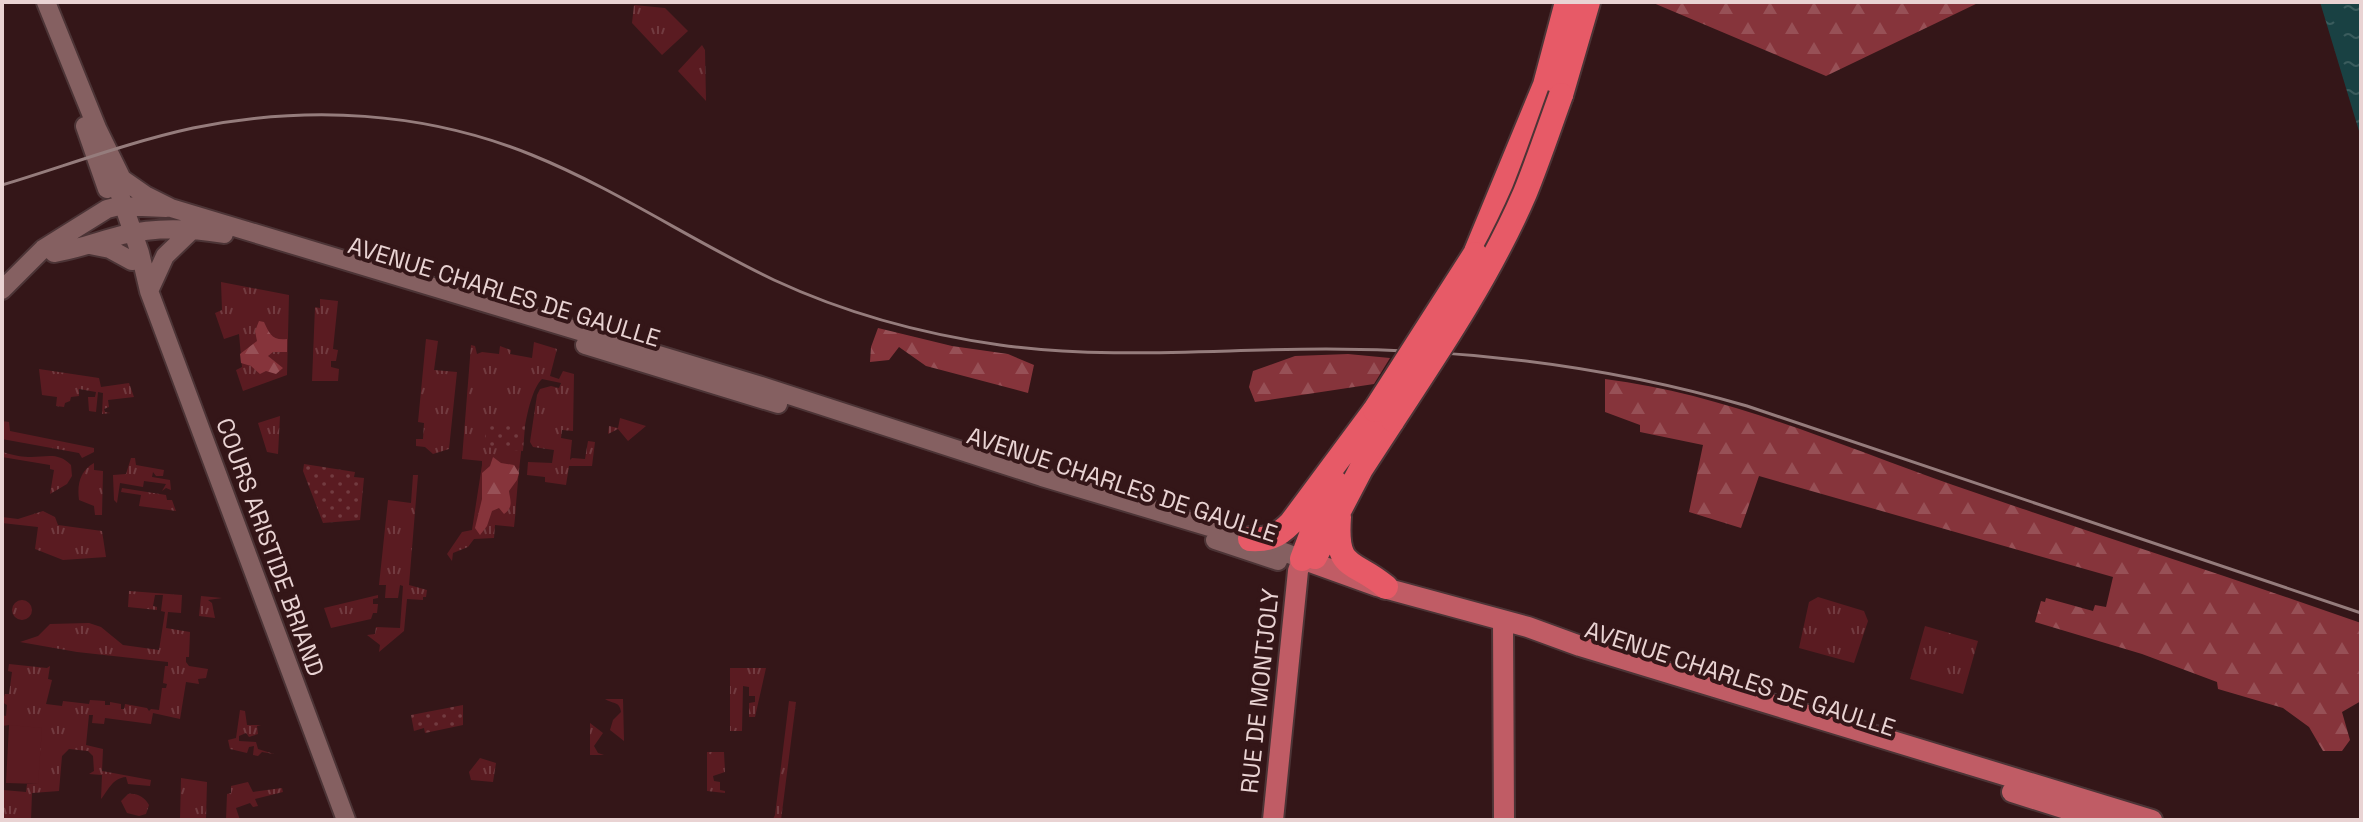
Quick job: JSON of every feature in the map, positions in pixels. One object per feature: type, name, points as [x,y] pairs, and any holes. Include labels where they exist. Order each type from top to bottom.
[{"type":"highway","points":[[1250,539],[1267,540],[1280,534],[1384,415],[1457,322],[1494,257],[1525,192],[1553,90],[1567,2]]},
{"type":"highway","points":[[1553,90],[1588,2]]},
{"type":"highway","points":[[1304,563],[1339,515],[1384,415]]},
{"type":"highway","points":[[1304,563],[1319,514],[1384,415]]},
{"type":"highway","points":[[1339,515],[1338,536],[1344,559],[1350,566],[1386,587]]},
{"type":"main road","points":[[37,2],[120,221]]},
{"type":"main road","points":[[46,2],[95,124],[120,221]]},
{"type":"main road","name":"AVENUE CHARLES DE GAULLE","points":[[95,124],[122,179],[180,217],[247,240],[1386,587],[1503,627],[2070,803],[2152,820]]},
{"type":"main road","points":[[149,291],[180,217]]},
{"type":"main road","name":"AVENUE CHARLES DE GAULLE","points":[[120,221],[180,217]]},
{"type":"main road","name":"AVENUE CHARLES DE GAULLE","points":[[120,221],[180,217],[755,384],[1042,477],[1250,539],[1406,605],[1503,627]]},
{"type":"main road","points":[[90,245],[120,221]]},
{"type":"main road","points":[[24,271],[120,221]]},
{"type":"main road","points":[[2,290],[43,249],[61,236],[120,221]]},
{"type":"main road","name":"COURS ARISTIDE BRIAND","points":[[120,221],[132,261],[149,291]]},
{"type":"main road","name":"COURS ARISTIDE BRIAND","points":[[120,221],[149,291],[346,820]]},
{"type":"main road","points":[[54,253],[90,245],[113,250],[132,261]]},
{"type":"main road","name":"RUE DE MONTJOLY","points":[[1273,820],[1304,563]]},
{"type":"main road","points":[[1503,627],[1504,820]]},
{"type":"main road","name":"AVENUE CHARLES DE GAULLE","points":[[2070,803],[2101,820]]},
{"type":"green space","points":[[1651,2],[1980,2],[1826,76]]},
{"type":"green space","points":[[634,5],[665,8],[688,31],[662,55],[632,23]]},
{"type":"green space","points":[[702,45],[705,50],[706,101],[678,71]]},
{"type":"green space","points":[[221,282],[289,295],[287,375],[243,391],[236,370],[242,367],[239,334],[224,339],[215,313],[222,310]]},
{"type":"green space","points":[[320,299],[338,301],[333,349],[338,350],[331,367],[339,369],[338,381],[312,381],[315,307],[320,308]]},
{"type":"green space","points":[[259,321],[264,322],[274,337],[287,339],[287,352],[273,352],[268,356],[283,368],[276,374],[266,371],[260,374],[251,366],[241,363],[240,354],[257,341],[255,331]]},
{"type":"green space","points":[[878,328],[952,346],[1008,354],[1034,365],[1028,393],[926,366],[899,347],[889,360],[870,362],[871,347]]},
{"type":"green space","points":[[426,339],[438,341],[434,370],[457,372],[449,449],[433,454],[425,447],[416,446],[416,439],[423,439],[424,423],[418,422]]},
{"type":"green space","points":[[534,342],[557,349],[550,376],[559,379],[563,371],[574,374],[573,431],[562,430],[561,438],[572,440],[570,460],[585,459],[588,441],[595,442],[592,466],[569,466],[566,485],[545,482],[545,477],[527,475],[528,462],[552,463],[554,450],[533,447],[530,442],[540,389],[551,386],[559,388],[561,383],[542,379],[529,406],[525,426],[514,527],[495,525],[494,538],[474,539],[468,547],[453,553],[452,561],[447,554],[462,532],[472,530],[482,465],[482,461],[462,459],[471,345],[475,346],[477,354],[499,354],[500,346],[511,350],[510,354],[532,358]]},
{"type":"green space","points":[[1348,354],[1390,358],[1374,384],[1255,402],[1249,387],[1253,371],[1295,356]]},
{"type":"green space","points":[[39,369],[99,378],[101,387],[129,383],[134,397],[108,400],[109,407],[104,409],[110,413],[102,414],[103,393],[98,392],[96,412],[89,411],[88,397],[95,397],[96,392],[79,389],[79,396],[71,397],[64,407],[56,406],[57,397],[42,395]]},
{"type":"green space","points":[[1605,379],[1650,386],[1738,409],[2361,623],[2361,701],[2342,712],[2350,740],[2342,751],[2323,751],[2309,727],[2283,708],[2218,689],[2217,682],[2142,654],[2035,622],[2041,601],[2045,602],[2046,598],[2093,611],[2095,605],[2106,607],[2113,577],[1759,476],[1741,528],[1689,512],[1703,445],[1640,432],[1640,425],[1605,412]]},
{"type":"green space","points":[[280,416],[278,454],[267,452],[258,423]]},
{"type":"green space","points":[[620,418],[646,426],[628,441],[618,429],[608,434],[609,426],[618,428]]},
{"type":"green space","points":[[2,421],[9,422],[10,431],[94,448],[94,452],[82,458],[79,453],[2,439]]},
{"type":"green space","points":[[487,422],[525,426],[523,451],[484,447]]},
{"type":"green space","points":[[2,452],[25,457],[61,458],[71,465],[72,476],[67,484],[50,494],[54,470],[50,469],[50,465],[2,457]]},
{"type":"green space","points":[[493,457],[501,463],[514,465],[519,473],[509,491],[509,509],[504,514],[499,508],[492,511],[480,535],[475,528],[482,499],[482,473],[490,466]]},
{"type":"green space","points":[[131,458],[135,458],[136,465],[164,470],[163,476],[156,476],[153,472],[152,477],[170,480],[171,490],[166,488],[162,491],[166,484],[144,481],[143,487],[120,483],[117,503],[114,500],[113,475],[126,474]]},
{"type":"green space","points":[[94,463],[94,470],[103,471],[102,515],[95,515],[94,506],[79,500],[80,478]]},
{"type":"green space","points":[[304,464],[355,472],[354,477],[364,478],[360,520],[323,523],[303,471]]},
{"type":"green space","points":[[413,475],[418,475],[409,585],[427,590],[426,597],[423,600],[407,599],[404,631],[379,652],[380,645],[367,635],[375,634],[376,627],[400,628],[403,586],[400,585],[398,598],[385,598],[386,585],[379,585],[388,500],[411,503]]},
{"type":"green space","points":[[122,488],[166,495],[167,500],[172,500],[176,511],[139,506],[141,495],[121,492]]},
{"type":"green space","points":[[43,511],[55,517],[58,525],[102,531],[106,557],[63,560],[35,549],[38,527],[2,523],[2,517],[18,519]]},
{"type":"green space","points":[[129,591],[182,595],[181,613],[168,612],[166,628],[190,632],[186,662],[189,666],[208,669],[206,678],[198,679],[199,684],[186,682],[180,719],[153,713],[151,724],[105,718],[104,724],[92,723],[93,715],[89,715],[86,745],[103,749],[102,771],[151,780],[150,786],[128,784],[126,777],[121,778],[101,799],[102,775],[89,774],[94,771],[93,756],[88,751],[69,749],[62,756],[59,791],[32,793],[31,820],[2,820],[3,790],[26,792],[27,784],[38,784],[9,725],[2,726],[2,715],[6,716],[7,705],[2,702],[5,694],[9,694],[12,672],[8,671],[9,664],[50,666],[48,679],[52,680],[46,704],[62,706],[63,701],[89,704],[90,700],[105,701],[105,705],[110,705],[110,702],[121,704],[121,709],[125,704],[149,711],[159,710],[162,688],[166,688],[167,684],[163,683],[168,662],[20,642],[38,636],[50,624],[89,623],[101,627],[123,645],[159,650],[165,612],[161,611],[163,595],[155,595],[153,606],[157,610],[128,607]]},
{"type":"green space","points":[[378,595],[373,599],[373,604],[378,604],[377,613],[373,613],[371,619],[331,628],[324,608]]},
{"type":"green space","points":[[201,596],[222,598],[208,600],[212,603],[215,618],[199,616]]},
{"type":"green space","points":[[1818,597],[1864,611],[1868,621],[1854,663],[1799,648],[1809,602]]},
{"type":"green space","points":[[22,600],[29,603],[32,610],[29,617],[22,620],[15,617],[12,610],[15,603]]},
{"type":"green space","points":[[1925,626],[1978,641],[1963,694],[1910,679]]},
{"type":"green space","points":[[730,668],[766,668],[755,717],[749,717],[749,703],[755,702],[755,696],[749,696],[749,687],[743,686],[742,731],[730,731]]},
{"type":"green space","points":[[605,699],[623,699],[624,741],[610,730],[613,720],[621,712],[620,708]]},
{"type":"green space","points":[[789,701],[796,702],[781,820],[773,819]]},
{"type":"green space","points":[[463,705],[463,725],[425,733],[424,728],[414,731],[411,715]]},
{"type":"green space","points":[[240,710],[245,711],[247,725],[261,725],[257,726],[258,734],[249,737],[246,733],[239,736],[239,741],[256,742],[258,749],[274,754],[262,752],[258,756],[253,755],[254,746],[249,747],[247,753],[230,749],[228,740],[236,738]]},
{"type":"green space","points":[[590,723],[603,733],[594,746],[598,753],[604,755],[590,755]]},
{"type":"green space","points":[[9,725],[42,728],[38,784],[6,783]]},
{"type":"green space","points":[[707,752],[724,752],[725,772],[713,776],[725,793],[707,791]]},
{"type":"green space","points":[[480,758],[496,763],[493,782],[471,780],[469,772]]},
{"type":"green space","points":[[181,778],[207,782],[206,820],[180,820]]},
{"type":"green space","points":[[248,782],[253,792],[282,788],[283,792],[255,799],[258,806],[253,807],[250,803],[236,808],[240,820],[226,820],[227,794],[231,793],[231,786]]},
{"type":"green space","points":[[128,794],[145,800],[149,805],[146,814],[127,813],[121,801]]},
{"type":"water","points":[[2320,2],[2361,2],[2361,142],[2359,131]]},
{"type":"railway","points":[[2,185],[145,140],[236,121],[322,115],[407,121],[491,140],[532,155],[594,183],[774,280],[828,303],[913,328],[1000,345],[1081,352],[1326,349],[1433,352],[1539,362],[1643,380],[1747,406],[2361,613]]}]
